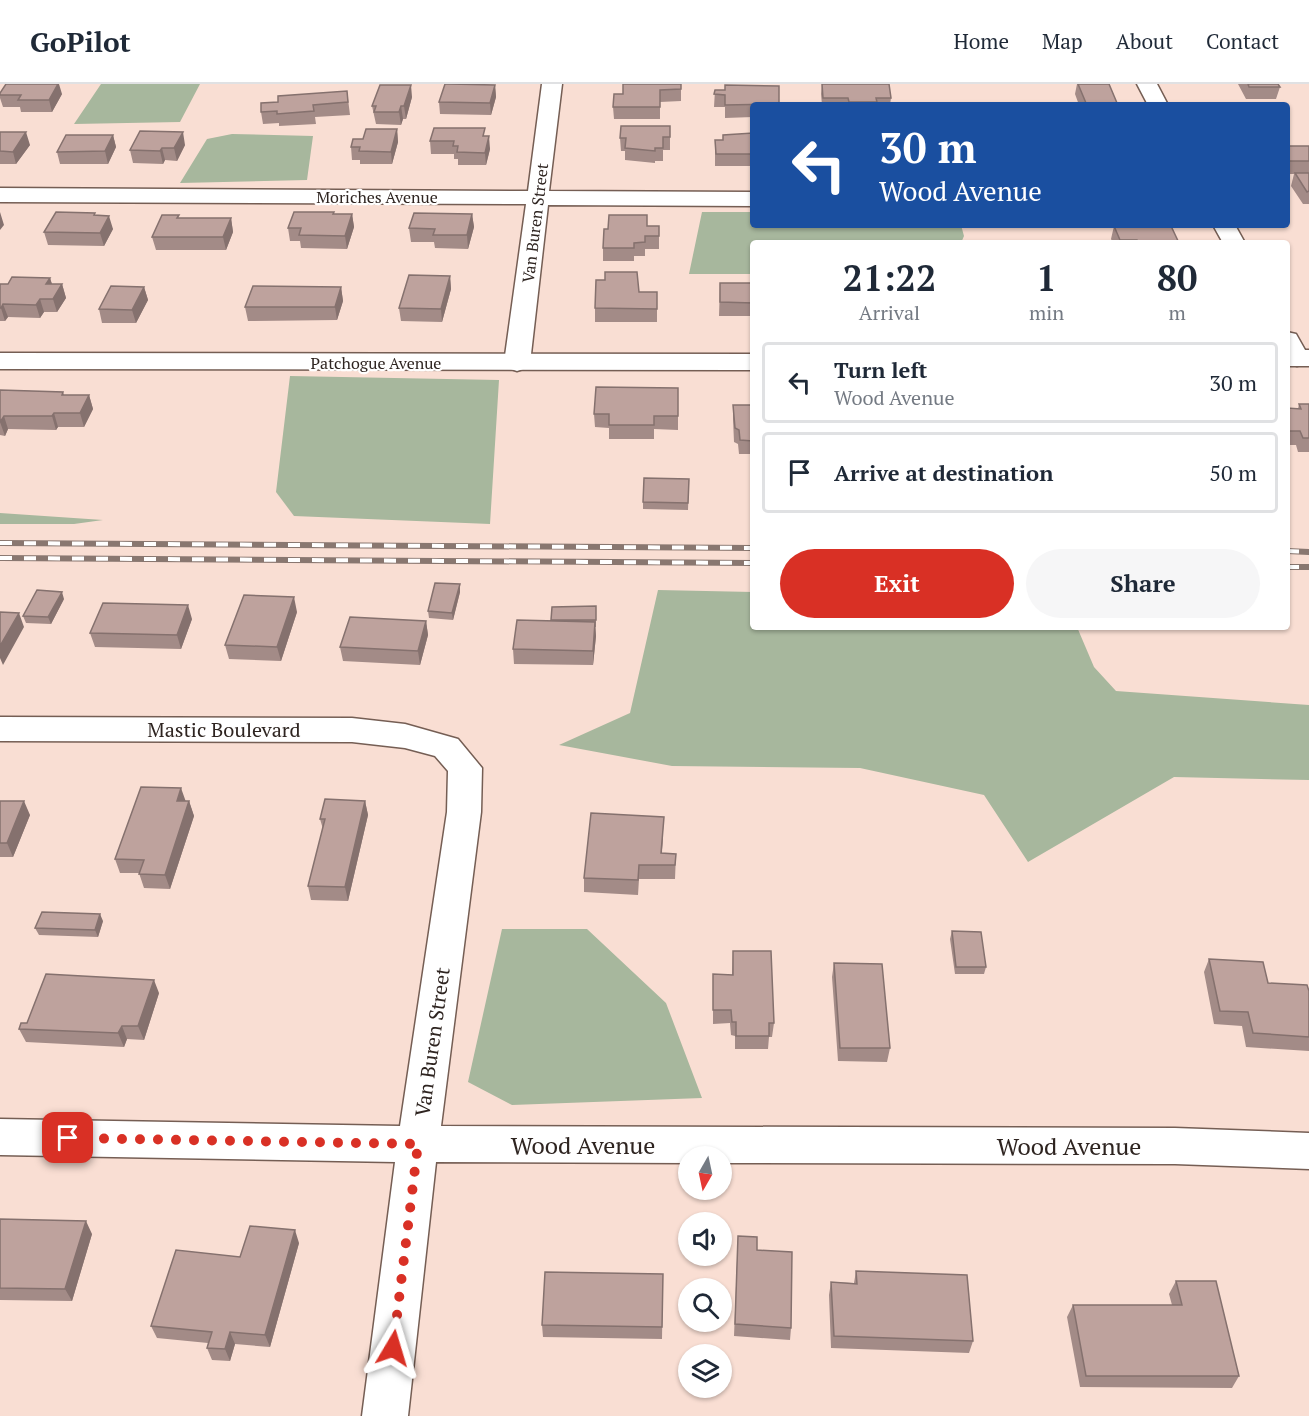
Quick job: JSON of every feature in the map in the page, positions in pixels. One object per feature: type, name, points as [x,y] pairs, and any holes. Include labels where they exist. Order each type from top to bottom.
[{"type":"street","name":"Van Buren Street","points":[[517,363],[552,84]]},
{"type":"street","points":[[1147,84],[1156,102]]},
{"type":"street","name":"Moriches Avenue","points":[[0,195],[750,199]]},
{"type":"street","name":"Patchogue Avenue","points":[[0,361],[750,362]]},
{"type":"street","name":"Mastic Boulevard","points":[[0,729],[352,730],[405,736],[446,747]]},
{"type":"street","name":"Van Buren Street","points":[[385,1416],[418,1144],[465,812],[465,768],[446,747]]},
{"type":"street","name":"Wood Avenue","points":[[0,1137],[418,1144],[1175,1146],[1309,1152]]},
{"type":"green space","points":[[101,84],[200,84],[180,122],[74,124]]},
{"type":"green space","points":[[232,134],[313,136],[307,180],[180,183],[207,139]]},
{"type":"green space","points":[[702,212],[750,212],[750,228],[962,228],[964,236],[962,240],[750,240],[750,274],[689,274]]},
{"type":"green space","points":[[290,376],[499,380],[490,524],[294,516],[276,492]]},
{"type":"green space","points":[[0,513],[103,520],[74,524],[0,524]]},
{"type":"green space","points":[[658,590],[750,592],[750,630],[1078,630],[1094,667],[1116,691],[1309,705],[1309,780],[1174,777],[1028,862],[984,795],[860,768],[672,766],[559,745],[630,713]]},
{"type":"green space","points":[[502,929],[587,929],[666,1003],[702,1098],[512,1105],[468,1082]]},
{"type":"building","points":[[6,84],[58,84],[49,100],[18,100],[21,95],[0,95]]},
{"type":"building","points":[[445,84],[495,85],[490,103],[439,102]]},
{"type":"building","points":[[623,84],[681,84],[681,89],[660,90],[660,107],[613,107],[614,94],[623,94]]},
{"type":"building","points":[[822,84],[889,84],[891,98],[876,98],[877,102],[849,102],[848,98],[823,98]]},
{"type":"building","points":[[1078,84],[1109,84],[1117,102],[1086,102]]},
{"type":"building","points":[[1248,84],[1278,84],[1280,87],[1249,87]]},
{"type":"building","points":[[380,85],[411,85],[404,106],[401,106],[399,112],[374,112],[376,106],[372,106]]},
{"type":"building","points":[[725,85],[779,86],[779,102],[725,105],[725,95],[714,94],[715,90],[725,90]]},
{"type":"building","points":[[347,91],[348,102],[313,105],[314,111],[277,114],[277,111],[261,112],[261,103],[278,102],[278,96]]},
{"type":"building","points":[[621,126],[670,126],[670,137],[663,137],[663,148],[655,148],[655,151],[625,148],[626,138],[620,138]]},
{"type":"building","points":[[434,128],[485,128],[483,136],[489,136],[485,153],[457,152],[458,146],[453,146],[454,141],[430,141]]},
{"type":"building","points":[[366,129],[397,129],[391,152],[359,151],[360,147],[351,147],[353,139],[363,139]]},
{"type":"building","points":[[140,131],[183,132],[174,148],[162,148],[160,151],[130,150]]},
{"type":"building","points":[[0,132],[26,132],[13,152],[0,151]]},
{"type":"building","points":[[750,133],[750,154],[716,154],[715,140],[723,140],[723,135]]},
{"type":"building","points":[[66,135],[113,135],[105,151],[57,152]]},
{"type":"building","points":[[1290,146],[1309,146],[1309,161],[1290,161]]},
{"type":"building","points":[[1295,173],[1309,173],[1309,191],[1307,192]]},
{"type":"building","points":[[56,212],[95,213],[94,215],[109,216],[100,233],[44,232]]},
{"type":"building","points":[[294,212],[352,214],[345,236],[299,235],[301,228],[288,228]]},
{"type":"building","points":[[414,213],[472,214],[467,235],[433,235],[435,229],[409,228]]},
{"type":"building","points":[[162,215],[179,215],[177,218],[231,218],[223,237],[152,237]]},
{"type":"building","points":[[609,215],[647,215],[647,226],[659,226],[659,236],[645,236],[645,242],[634,243],[634,248],[603,248],[604,229],[608,229]]},
{"type":"building","points":[[1115,228],[1172,228],[1178,240],[1137,240],[1120,240]]},
{"type":"building","points":[[605,272],[637,272],[639,292],[657,292],[657,309],[595,308],[596,280],[605,280]]},
{"type":"building","points":[[409,275],[450,276],[441,309],[399,308]]},
{"type":"building","points":[[12,277],[50,278],[46,284],[62,284],[53,299],[40,299],[36,305],[3,304],[0,308],[0,284],[8,284]]},
{"type":"building","points":[[720,283],[750,283],[750,303],[720,302]]},
{"type":"building","points":[[111,286],[144,287],[132,310],[99,309]]},
{"type":"building","points":[[253,286],[341,287],[335,307],[245,307]]},
{"type":"building","points":[[596,387],[678,388],[678,416],[654,416],[654,425],[609,425],[609,414],[594,414]]},
{"type":"building","points":[[0,390],[89,395],[80,413],[54,413],[52,416],[4,416],[0,422]]},
{"type":"building","points":[[1299,404],[1309,404],[1309,438],[1303,438],[1300,431],[1290,431],[1290,408],[1301,409]]},
{"type":"building","points":[[733,405],[750,405],[750,441],[740,440],[739,430],[735,428]]},
{"type":"building","points":[[644,478],[689,479],[688,503],[643,502]]},
{"type":"building","points":[[435,583],[460,584],[452,613],[428,611]]},
{"type":"building","points":[[37,590],[62,592],[48,617],[23,616]]},
{"type":"building","points":[[244,595],[294,597],[277,647],[225,645]]},
{"type":"building","points":[[103,603],[188,605],[177,635],[90,633]]},
{"type":"building","points":[[596,606],[596,620],[551,620],[552,607]]},
{"type":"building","points":[[0,612],[19,613],[0,646]]},
{"type":"building","points":[[350,617],[426,621],[418,651],[340,647]]},
{"type":"building","points":[[517,620],[595,622],[593,651],[513,649]]},
{"type":"building","points":[[141,787],[181,788],[177,801],[189,801],[165,875],[139,874],[144,860],[115,859]]},
{"type":"building","points":[[325,799],[365,801],[345,887],[308,886],[325,819],[320,819]]},
{"type":"building","points":[[0,801],[24,801],[7,843],[0,843]]},
{"type":"building","points":[[591,813],[664,817],[661,853],[676,854],[675,865],[639,865],[638,880],[584,878]]},
{"type":"building","points":[[42,912],[100,914],[95,930],[35,928]]},
{"type":"building","points":[[952,931],[981,932],[986,967],[956,967]]},
{"type":"building","points":[[733,951],[771,951],[774,1023],[769,1023],[769,1036],[736,1036],[736,1022],[732,1022],[731,1010],[713,1010],[713,974],[733,975]]},
{"type":"building","points":[[1209,959],[1263,962],[1268,983],[1307,985],[1309,1037],[1253,1033],[1248,1012],[1220,1011]]},
{"type":"building","points":[[834,963],[882,964],[890,1048],[840,1048]]},
{"type":"building","points":[[46,974],[154,980],[138,1026],[122,1026],[118,1033],[19,1029],[21,1023],[27,1023]]},
{"type":"building","points":[[0,1219],[86,1221],[65,1289],[0,1288]]},
{"type":"building","points":[[250,1226],[295,1230],[265,1335],[230,1332],[225,1349],[207,1348],[212,1332],[151,1326],[176,1250],[240,1257]]},
{"type":"building","points":[[738,1236],[757,1237],[757,1250],[792,1252],[791,1328],[735,1324]]},
{"type":"building","points":[[856,1271],[967,1275],[973,1341],[834,1336],[831,1282],[857,1284]]},
{"type":"building","points":[[545,1272],[663,1274],[662,1327],[542,1325]]},
{"type":"building","points":[[1176,1281],[1216,1281],[1239,1376],[1086,1376],[1073,1305],[1182,1305]]},
{"type":"railway","points":[[0,543],[750,548]]},
{"type":"railway","points":[[1290,551],[1309,552]]},
{"type":"railway","points":[[0,558],[750,563]]},
{"type":"railway","points":[[1290,567],[1309,567]]},
{"type":"route","points":[[68,1138],[418,1144],[393,1348]]}]
